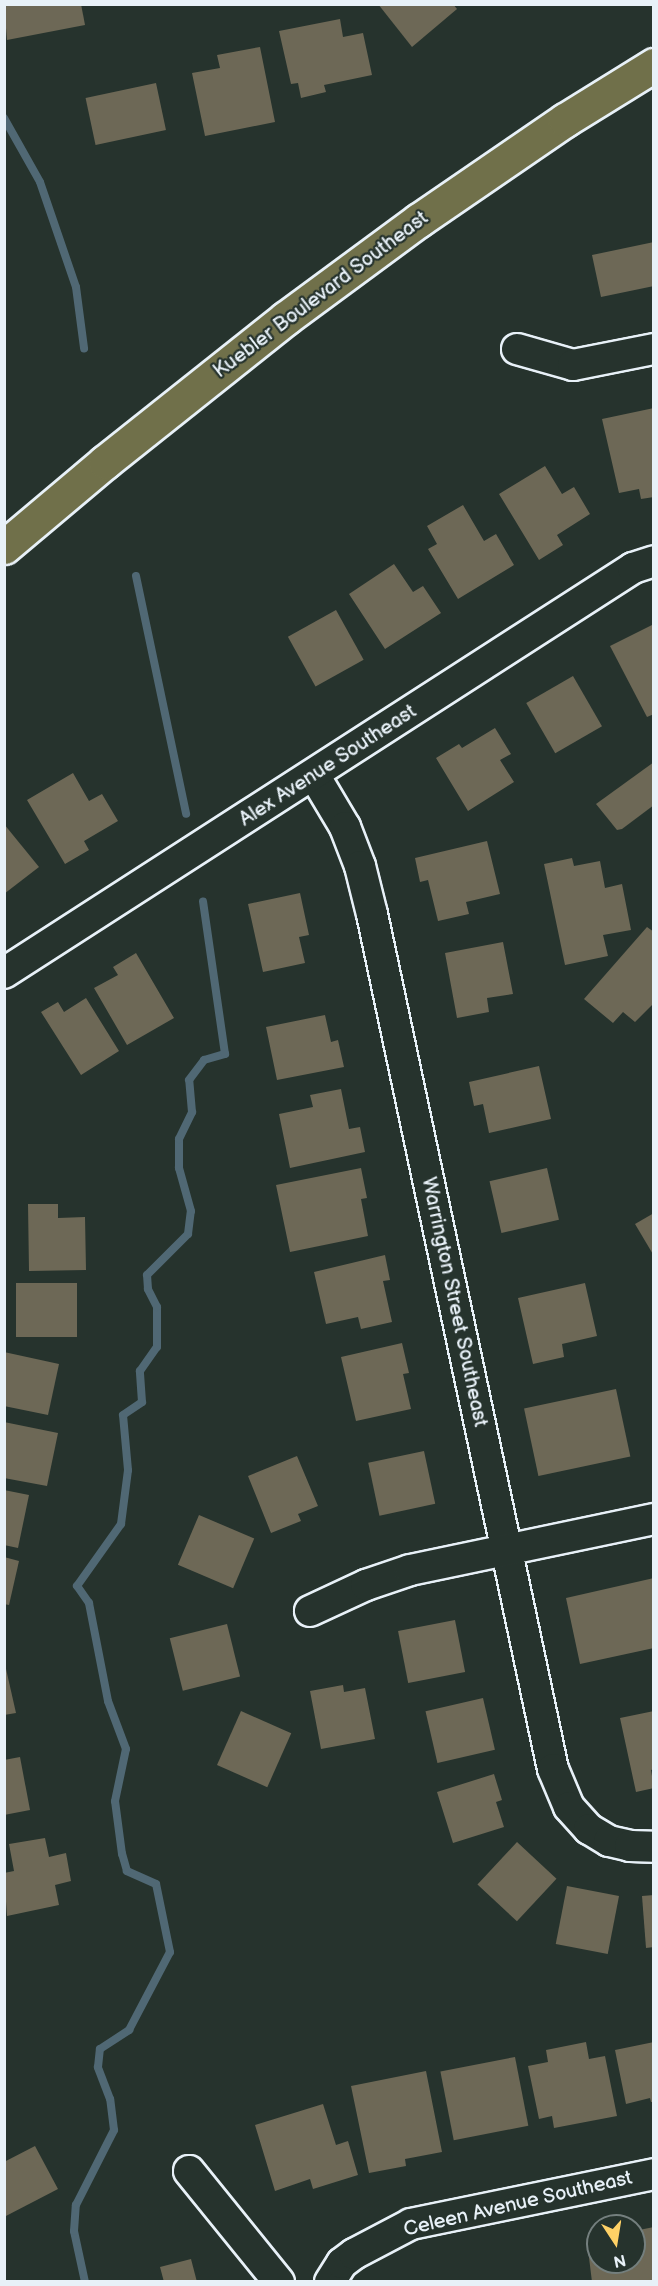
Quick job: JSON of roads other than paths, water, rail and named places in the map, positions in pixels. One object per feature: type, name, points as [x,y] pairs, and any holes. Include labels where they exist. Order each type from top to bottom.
[{"type":"main road","name":"Kuebler Boulevard Southeast","points":[[4,547],[114,455],[286,318],[429,213],[565,120],[654,65]]},
{"type":"street","points":[[517,349],[573,365],[654,349]]},
{"type":"street","name":"Alex Avenue Southeast","points":[[4,973],[314,776],[633,568],[654,561]]},
{"type":"street","name":"Warrington Street Southeast","points":[[314,776],[345,827],[360,866],[372,914],[554,1769],[569,1807],[589,1829],[609,1841],[630,1846],[654,1847]]},
{"type":"street","points":[[310,1611],[366,1585],[410,1570],[654,1519]]},
{"type":"street","points":[[189,2171],[279,2282]]},
{"type":"street","name":"Celeen Avenue Southeast","points":[[330,2282],[342,2263],[354,2253],[411,2224],[654,2174]]},
{"type":"waterway","points":[[4,118],[40,182],[76,287],[84,348]]},
{"type":"waterway","points":[[136,576],[186,814]]},
{"type":"waterway","points":[[85,2282],[74,2231],[76,2205],[114,2130],[110,2099],[98,2067],[100,2049],[129,2030],[170,1952],[156,1884],[127,1871],[122,1854],[115,1801],[126,1749],[108,1701],[89,1603],[77,1586],[121,1524],[128,1470],[123,1415],[142,1402],[140,1371],[157,1347],[157,1307],[148,1289],[147,1275],[188,1234],[191,1211],[179,1168],[179,1139],[192,1112],[189,1080],[204,1060],[225,1054],[203,902]]}]
